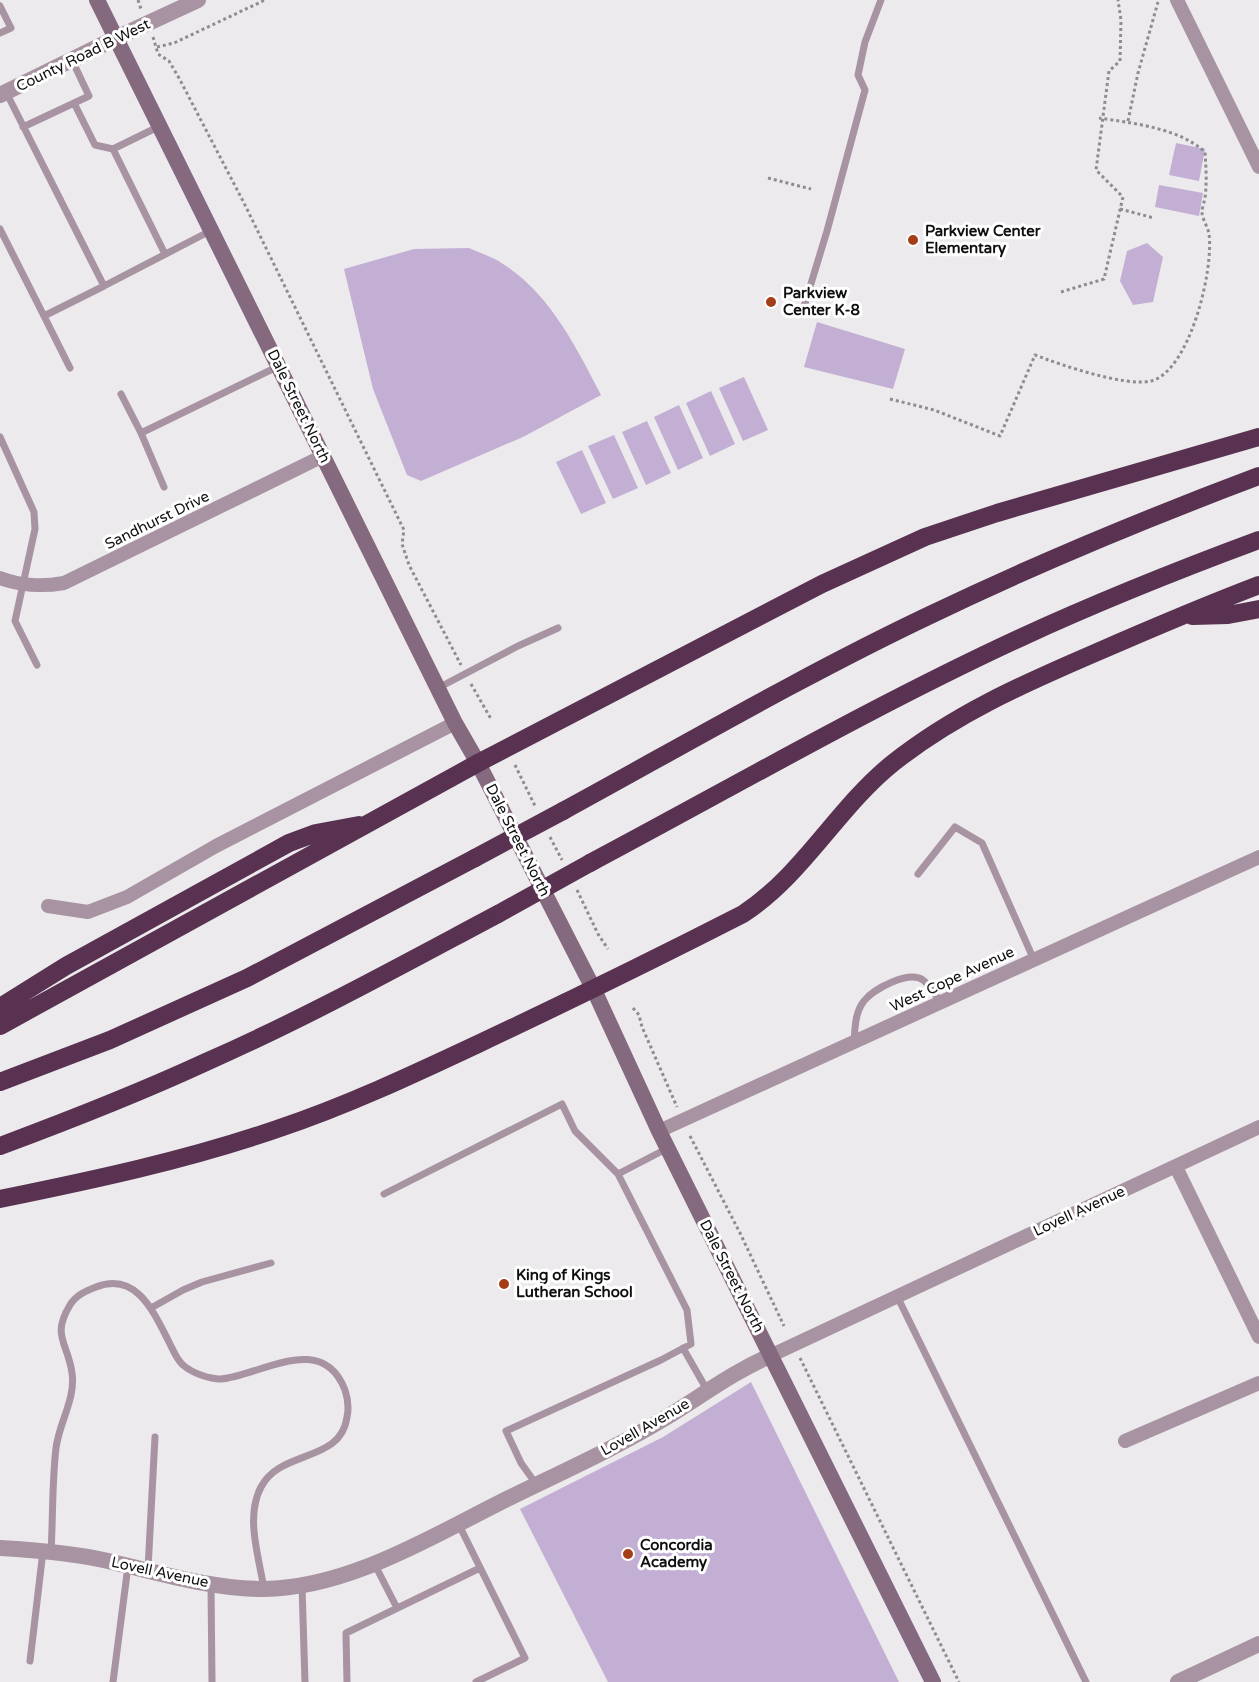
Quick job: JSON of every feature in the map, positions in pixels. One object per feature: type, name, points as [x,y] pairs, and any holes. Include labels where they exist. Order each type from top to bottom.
[{"type":"highway","points":[[0,1026],[478,763],[822,584],[925,537],[997,513],[1259,437]]},
{"type":"highway","points":[[0,1082],[110,1040],[247,978],[927,616],[1131,525],[1259,476]]},
{"type":"highway","points":[[0,1146],[77,1117],[207,1062],[336,999],[889,702],[1001,647],[1152,581],[1259,540]]},
{"type":"highway","points":[[0,1198],[86,1181],[163,1162],[277,1129],[378,1091],[594,990],[742,914],[762,901],[791,873],[869,784],[937,730],[982,704],[1047,674],[1178,617],[1259,585]]},
{"type":"highway","points":[[1178,617],[1228,615],[1259,609]]},
{"type":"highway","points":[[0,1007],[66,966],[289,843],[315,832],[369,824]]},
{"type":"main road","name":"Dale Street North","points":[[97,0],[455,723],[478,763],[594,990],[659,1131],[772,1354],[933,1682]]},
{"type":"street","points":[[1177,0],[1259,167]]},
{"type":"street","name":"County Road B West","points":[[3,94],[193,1]]},
{"type":"street","name":"Sandhurst Drive","points":[[0,578],[24,585],[54,585],[80,577],[324,456]]},
{"type":"street","points":[[48,906],[88,912],[127,897],[216,846],[455,723]]},
{"type":"street","name":"West Cope Avenue","points":[[659,1131],[1259,857]]},
{"type":"street","name":"Lovell Avenue","points":[[0,1548],[47,1552],[211,1584],[264,1588],[302,1585],[355,1572],[641,1432],[743,1367],[1259,1127]]},
{"type":"street","points":[[1176,1167],[1259,1337]]},
{"type":"street","points":[[1125,1442],[1259,1383]]},
{"type":"street","points":[[1178,1682],[1259,1644]]},
{"type":"lane","points":[[803,310],[865,90],[858,75],[865,42],[881,0]]},
{"type":"lane","points":[[0,6],[11,28],[0,33]]},
{"type":"lane","points":[[23,127],[89,96],[72,60]]},
{"type":"lane","points":[[3,94],[23,127],[104,286]]},
{"type":"lane","points":[[74,103],[95,145],[113,149],[160,126]]},
{"type":"lane","points":[[113,149],[165,254]]},
{"type":"lane","points":[[0,230],[70,368]]},
{"type":"lane","points":[[44,316],[212,230]]},
{"type":"lane","points":[[141,433],[279,366]]},
{"type":"lane","points":[[121,394],[165,487]]},
{"type":"lane","points":[[0,437],[34,512],[35,529],[15,621],[37,665]]},
{"type":"lane","points":[[438,688],[558,628]]},
{"type":"lane","points":[[918,874],[955,827],[982,843],[1034,960]]},
{"type":"lane","points":[[854,1042],[856,1019],[864,1001],[885,984],[910,976],[922,980],[941,1002]]},
{"type":"lane","points":[[384,1194],[562,1104],[575,1131],[618,1174],[687,1311],[691,1344],[506,1431],[521,1463],[536,1485]]},
{"type":"lane","points":[[618,1174],[668,1148]]},
{"type":"lane","points":[[151,1308],[202,1282],[271,1263]]},
{"type":"lane","points":[[30,1661],[47,1552],[56,1449],[72,1392],[72,1374],[61,1338],[63,1318],[72,1301],[85,1291],[100,1285],[116,1283],[129,1287],[151,1308],[182,1365],[194,1372],[221,1378],[291,1360],[307,1359],[324,1364],[337,1375],[346,1392],[349,1408],[346,1428],[336,1443],[319,1453],[286,1463],[271,1472],[261,1486],[253,1515],[264,1588]]},
{"type":"lane","points":[[897,1296],[1086,1682]]},
{"type":"lane","points":[[683,1348],[707,1390]]},
{"type":"lane","points":[[148,1572],[155,1437]]},
{"type":"lane","points":[[458,1523],[525,1658],[476,1682]]},
{"type":"lane","points":[[374,1563],[397,1608]]},
{"type":"lane","points":[[113,1682],[128,1566]]},
{"type":"lane","points":[[347,1682],[346,1633],[480,1568]]},
{"type":"lane","points":[[211,1584],[212,1682]]},
{"type":"lane","points":[[302,1585],[305,1682]]},
{"type":"path","points":[[265,0],[174,43],[157,47],[158,54],[169,61],[179,78],[244,203],[404,530],[402,544],[409,565],[491,719]]},
{"type":"path","points":[[1061,292],[1104,279],[1123,197],[1096,170],[1109,71],[1120,61],[1121,20],[1118,0]]},
{"type":"path","points":[[1128,121],[1138,73],[1158,2]]},
{"type":"path","points":[[890,399],[934,410],[1000,436],[1035,355],[1070,369],[1127,381],[1150,381],[1164,376],[1175,362],[1196,320],[1208,263],[1209,235],[1202,212],[1205,197],[1205,152],[1193,142],[1128,121],[1098,118]]},
{"type":"path","points":[[768,178],[811,189]]},
{"type":"path","points":[[1120,209],[1154,218]]},
{"type":"path","points":[[515,765],[537,810]]},
{"type":"path","points":[[547,831],[562,861]]},
{"type":"path","points":[[573,881],[598,934],[608,949]]},
{"type":"path","points":[[633,1008],[639,1015],[642,1027],[677,1107]]},
{"type":"path","points":[[690,1136],[740,1233],[784,1326]]},
{"type":"path","points":[[798,1354],[959,1682]]},
{"type":"shaded area","points":[[1176,143],[1205,149],[1199,181],[1169,175]]},
{"type":"shaded area","points":[[1159,185],[1203,193],[1199,216],[1155,207]]},
{"type":"shaded area","points":[[1147,243],[1163,257],[1153,302],[1133,305],[1120,281],[1127,251]]},
{"type":"shaded area","points":[[469,248],[503,264],[535,290],[571,340],[601,395],[523,437],[421,481],[407,475],[373,389],[344,269],[414,249]]},
{"type":"shaded area","points":[[817,322],[905,349],[893,389],[804,367]]},
{"type":"shaded area","points":[[744,377],[768,430],[743,441],[719,388]]},
{"type":"shaded area","points":[[711,391],[735,444],[710,456],[686,403]]},
{"type":"shaded area","points":[[679,405],[703,458],[678,470],[654,417]]},
{"type":"shaded area","points":[[647,421],[671,473],[646,485],[622,432]]},
{"type":"shaded area","points":[[614,435],[638,488],[613,499],[588,446]]},
{"type":"shaded area","points":[[582,450],[606,503],[581,514],[556,462]]},
{"type":"shaded area","name":"Concordia Academy","points":[[751,1382],[899,1682],[608,1682],[520,1509],[663,1437]]},
{"type":"place","name":"Parkview Center Elementary","points":[[913,240]]},
{"type":"place","name":"Parkview Center K-8","points":[[771,302]]},
{"type":"place","name":"King of Kings Lutheran School","points":[[504,1284]]},
{"type":"place","name":"Concordia Academy","points":[[628,1554]]}]
